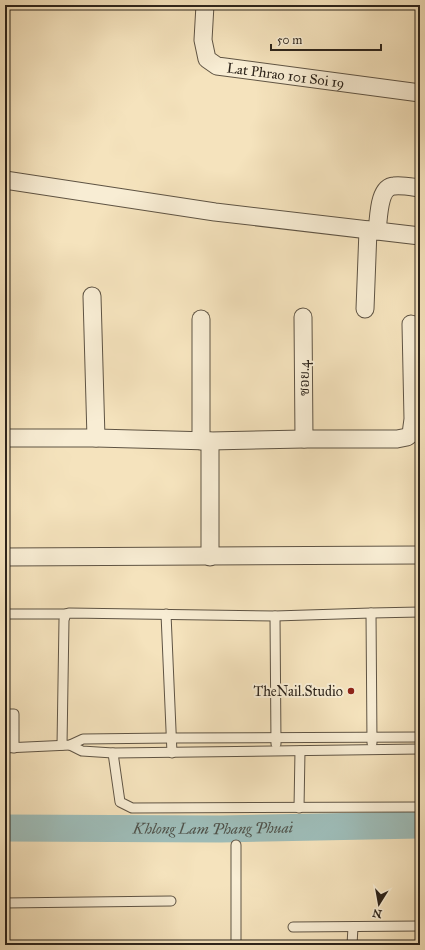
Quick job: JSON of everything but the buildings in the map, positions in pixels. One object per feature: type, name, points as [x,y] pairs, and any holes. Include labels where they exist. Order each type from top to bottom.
[{"type":"street","name":"Lat Phrao 101 Soi 19","points":[[205,5],[203,40],[207,59],[217,66],[420,93]]},
{"type":"street","points":[[5,180],[215,212],[420,236]]},
{"type":"street","points":[[365,309],[372,230],[384,192],[387,188],[394,186],[420,188]]},
{"type":"street","points":[[92,296],[96,438]]},
{"type":"street","name":"ซอย.4","points":[[303,317],[304,439]]},
{"type":"street","points":[[201,319],[210,557]]},
{"type":"street","points":[[5,438],[96,438],[205,441],[397,439],[407,437],[411,434],[413,419],[411,324]]},
{"type":"street","points":[[5,557],[420,555]]},
{"type":"lane","points":[[5,614],[66,614],[69,612],[275,616],[420,612]]},
{"type":"lane","points":[[371,613],[372,749]]},
{"type":"lane","points":[[66,614],[64,620],[66,745]]},
{"type":"lane","points":[[166,614],[172,753]]},
{"type":"lane","points":[[275,616],[276,751]]},
{"type":"lane","points":[[5,714],[14,714],[10,748],[66,745],[83,740],[172,738],[420,737]]},
{"type":"lane","points":[[66,745],[82,751],[113,753],[420,749]]},
{"type":"lane","points":[[299,808],[300,751]]},
{"type":"lane","points":[[113,753],[120,802],[132,808],[420,807]]},
{"type":"lane","points":[[236,846],[236,945]]},
{"type":"lane","points":[[5,903],[171,901]]},
{"type":"lane","points":[[293,927],[420,926]]},
{"type":"lane","points":[[352,945],[353,927]]},
{"type":"waterway","name":"Khlong Lam Phang Phuai","points":[[5,828],[221,829],[420,825]]},
{"type":"place","name":"TheNail.Studio","points":[[351,691]]}]
